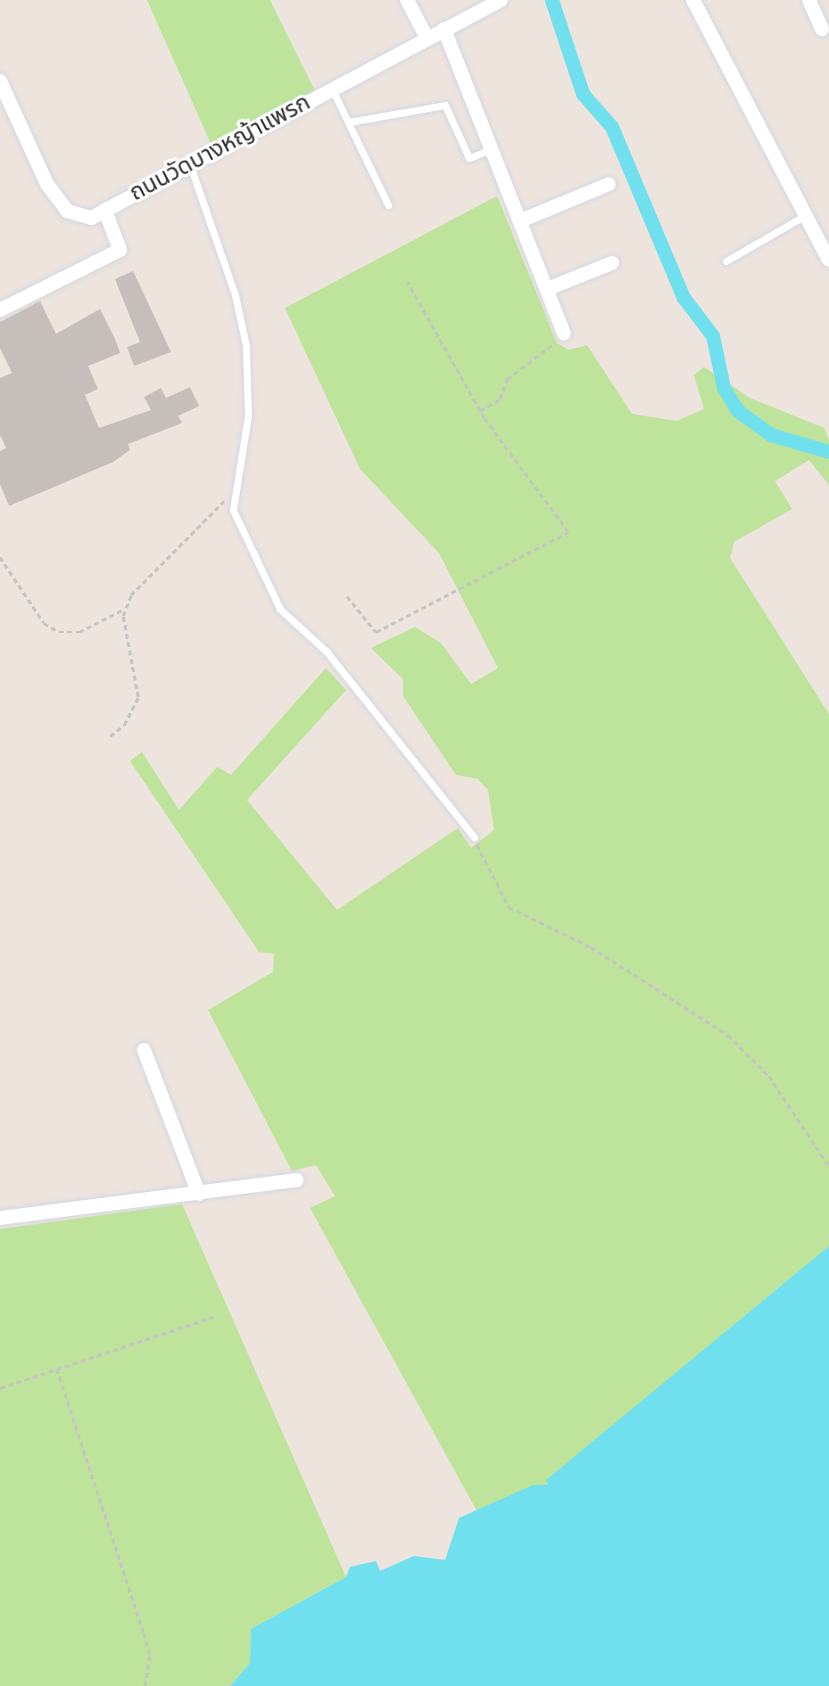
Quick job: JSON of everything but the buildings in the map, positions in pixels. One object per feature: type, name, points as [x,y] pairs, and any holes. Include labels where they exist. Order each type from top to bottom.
[{"type":"street","points":[[407,0],[427,38]]},
{"type":"street","points":[[693,0],[829,260]]},
{"type":"street","points":[[809,0],[822,29]]},
{"type":"street","name":"ถนนวัดบางหญ้าแพรก","points":[[0,81],[47,184],[67,211],[91,218],[493,2]]},
{"type":"street","points":[[444,29],[564,333]]},
{"type":"street","points":[[520,221],[609,184]]},
{"type":"street","points":[[0,310],[120,250],[104,210]]},
{"type":"street","points":[[547,289],[612,263]]},
{"type":"street","points":[[144,1050],[199,1194]]},
{"type":"street","points":[[0,1218],[297,1180]]},
{"type":"lane","points":[[332,87],[388,205]]},
{"type":"lane","points":[[349,122],[445,105],[469,158],[492,149]]},
{"type":"lane","points":[[190,164],[235,295],[246,346],[248,416],[233,510],[280,609],[358,689],[474,837]]},
{"type":"lane","points":[[726,261],[804,216]]},
{"type":"path","points":[[348,596],[376,632],[566,537],[480,411],[407,282]]},
{"type":"path","points":[[480,411],[500,399],[507,379],[564,333]]},
{"type":"path","points":[[0,557],[44,623],[59,632],[101,625],[126,608],[147,574],[209,511],[236,494]]},
{"type":"path","points":[[110,736],[124,725],[138,697],[126,608]]},
{"type":"path","points":[[474,837],[509,907],[591,947],[728,1035],[769,1076],[829,1166]]},
{"type":"path","points":[[0,1388],[214,1317]]},
{"type":"path","points":[[57,1369],[144,1633],[150,1656],[145,1686]]},
{"type":"green space","points":[[147,0],[270,0],[317,95],[211,144]]},
{"type":"green space","points":[[497,196],[557,343],[569,350],[587,345],[632,414],[677,421],[704,409],[694,375],[704,367],[750,398],[824,428],[829,440],[829,485],[809,460],[775,481],[792,509],[734,542],[730,558],[829,714],[829,1246],[547,1480],[548,1485],[478,1513],[310,1208],[335,1196],[316,1165],[292,1171],[208,1010],[273,972],[274,954],[259,952],[130,761],[142,752],[179,810],[217,767],[231,775],[326,668],[346,690],[247,800],[337,910],[458,828],[471,848],[494,830],[488,790],[478,779],[456,775],[403,696],[403,679],[371,648],[415,627],[441,643],[471,684],[498,668],[439,553],[360,469],[285,308]]},
{"type":"green space","points":[[182,1204],[346,1577],[251,1629],[250,1663],[230,1686],[0,1686],[0,1229]]},
{"type":"water","points":[[829,1246],[829,1686],[230,1686],[250,1663],[251,1629],[346,1577],[350,1567],[376,1561],[380,1571],[414,1556],[445,1560],[459,1518],[533,1485],[548,1485],[546,1480]]},
{"type":"waterway","points":[[552,0],[583,94],[612,127],[684,298],[713,336],[724,388],[738,411],[771,435],[829,452]]}]
